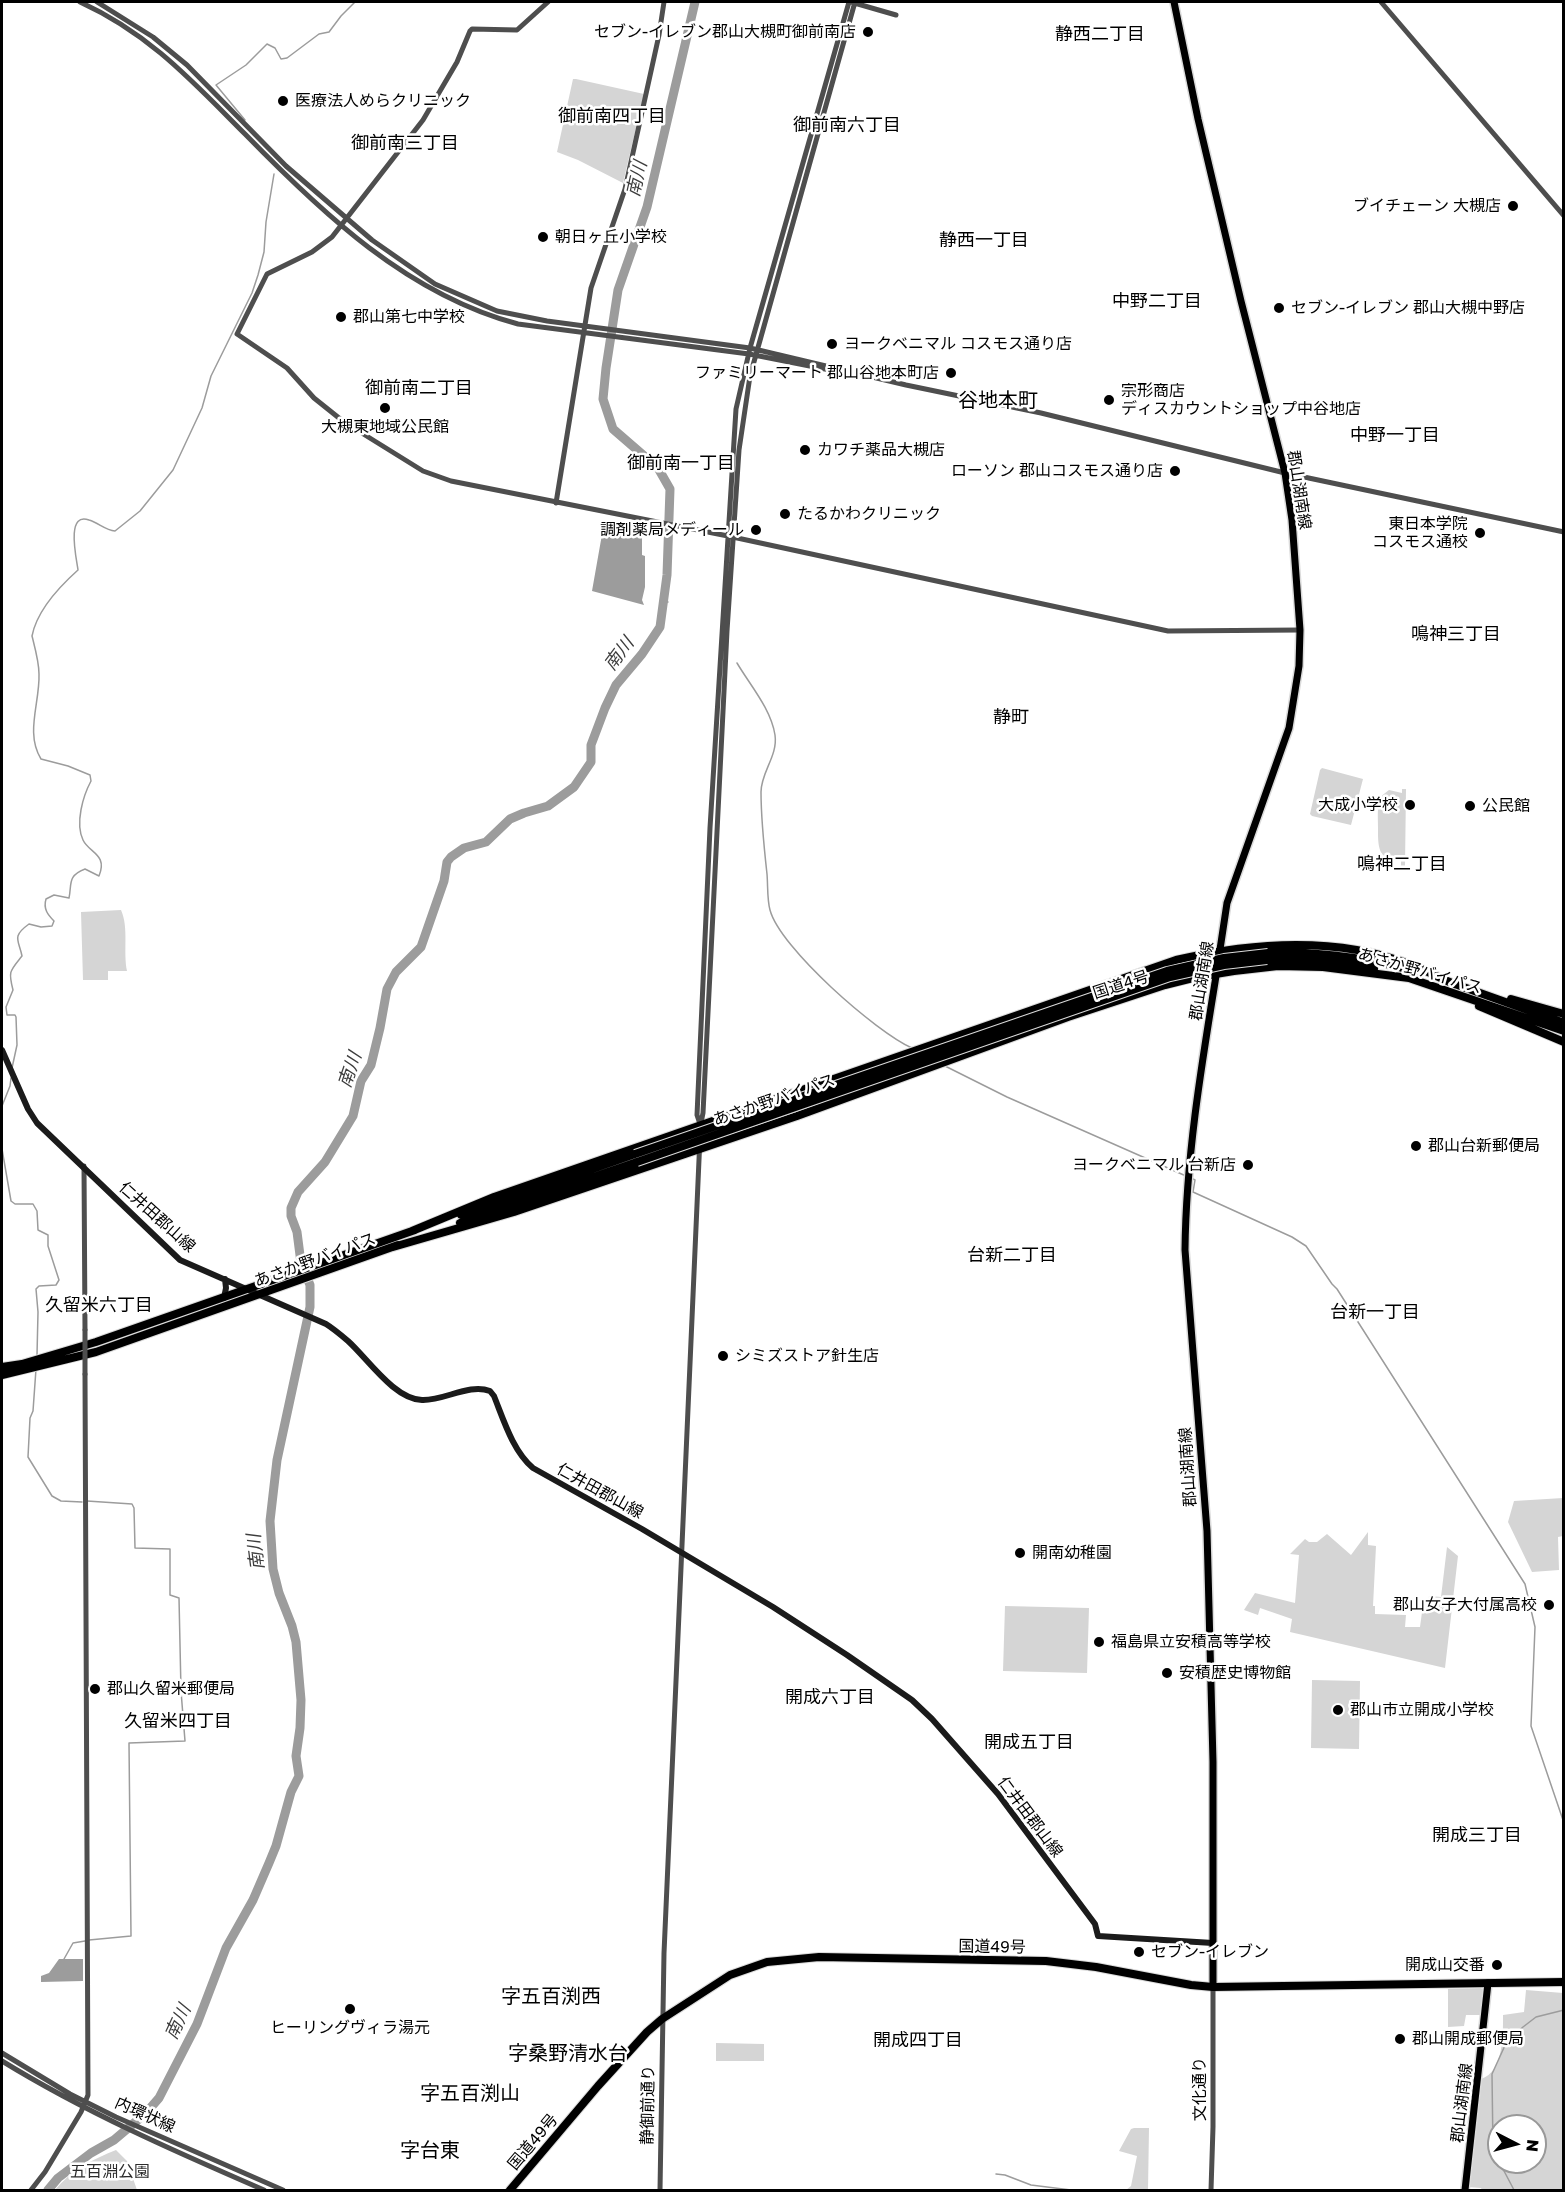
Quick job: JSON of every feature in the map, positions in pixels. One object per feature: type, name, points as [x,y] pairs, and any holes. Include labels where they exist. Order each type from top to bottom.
[{"type":"highway","points":[[412,1231],[494,1197],[700,1125],[1166,963],[1220,950],[1282,945],[1351,950],[1412,965],[1455,984]]},
{"type":"highway","name":"あさか野バイパス","points":[[2,1367],[22,1364],[96,1342],[249,1289],[393,1247],[636,1158],[1156,974],[1201,962],[1316,953],[1356,958],[1415,971],[1563,1023]]},
{"type":"highway","name":"あさか野バイパス","points":[[1268,956],[1336,962],[1409,978],[1563,1031]]},
{"type":"highway","name":"国道4号","points":[[699,1148],[797,1116],[1137,993],[1197,976],[1258,968],[1306,966],[1409,978]]},
{"type":"highway","points":[[1436,986],[1563,1042]]},
{"type":"highway","points":[[1469,989],[1563,1014]]},
{"type":"highway","points":[[393,1247],[514,1212],[699,1148]]},
{"type":"highway","name":"あさか野バイパス","points":[[320,1268],[412,1231],[636,1158]]},
{"type":"highway","name":"あさか野バイパス","points":[[2,1376],[96,1352],[261,1294],[299,1275]]},
{"type":"highway","name":"国道49号","points":[[510,2190],[623,2056],[662,2019],[730,1976],[767,1962],[794,1958],[1046,1961],[1213,1987],[1410,1986],[1563,1982]]},
{"type":"main road","name":"郡山湖南線","points":[[1174,2],[1198,119],[1285,473],[1292,520],[1300,630],[1299,666],[1289,724],[1227,903],[1191,1165],[1185,1237],[1207,1531],[1212,1707],[1213,1987]]},
{"type":"main road","name":"仁井田郡山線","points":[[2,1050],[34,1119],[175,1256],[188,1264],[317,1319],[343,1336],[396,1390],[410,1398],[428,1400],[478,1389],[490,1391],[517,1449],[533,1468],[682,1553],[823,1639],[912,1700],[932,1719],[998,1794],[1095,1924],[1098,1936],[1213,1943]]},
{"type":"main road","points":[[224,1298],[225,1279]]},
{"type":"main road","name":"郡山湖南線","points":[[1465,2190],[1488,1983]]},
{"type":"street","points":[[80,2],[129,28],[166,56],[183,70],[281,171],[391,263],[431,290],[494,318],[518,324],[620,338],[753,351]]},
{"type":"street","points":[[97,2],[153,37],[187,65],[344,222],[435,284],[496,311],[519,317],[753,351],[835,371],[1041,413],[1285,473],[1563,532]]},
{"type":"street","points":[[548,2],[517,30],[472,29],[470,31],[457,62],[423,120],[332,237],[322,245],[267,274],[237,334],[287,368],[326,409],[423,471],[457,483],[731,536],[1168,631],[1300,630]]},
{"type":"street","points":[[556,502],[591,288],[625,189],[659,35],[664,2]]},
{"type":"street","points":[[852,2],[896,15]]},
{"type":"street","name":"静御前通り","points":[[660,2190],[662,2019],[700,1125],[697,1115],[701,1000],[731,536],[739,450],[753,351],[852,2]]},
{"type":"street","points":[[1381,2],[1563,216]]},
{"type":"street","points":[[31,2190],[45,2172],[84,2105],[88,2092],[84,1166]]},
{"type":"street","name":"文化通り","points":[[1211,2190],[1213,1987]]},
{"type":"street","name":"内環状線","points":[[2,2053],[110,2122],[264,2190]]},
{"type":"street","name":"内環状線","points":[[2,2061],[84,2105],[284,2190]]},
{"type":"green space","points":[[573,79],[644,94],[623,183],[557,152]]},
{"type":"green space","points":[[1322,768],[1363,779],[1351,825],[1310,814]]},
{"type":"green space","points":[[1402,789],[1406,789],[1405,866],[1401,866],[1401,855],[1387,858],[1383,855],[1378,840],[1380,797],[1389,790],[1402,793]]},
{"type":"green space","points":[[121,910],[125,924],[127,971],[108,971],[108,980],[83,980],[81,912]]},
{"type":"green space","points":[[1563,1498],[1563,1536],[1558,1537],[1559,1570],[1532,1572],[1508,1522],[1514,1501]]},
{"type":"green space","points":[[1368,1532],[1368,1545],[1376,1546],[1373,1606],[1375,1606],[1375,1614],[1406,1615],[1405,1627],[1420,1627],[1422,1612],[1427,1611],[1429,1596],[1441,1597],[1447,1547],[1458,1556],[1445,1668],[1290,1632],[1292,1619],[1260,1608],[1258,1615],[1244,1610],[1255,1593],[1295,1603],[1299,1555],[1290,1554],[1305,1539],[1309,1542],[1317,1542],[1327,1534],[1351,1555]]},
{"type":"green space","points":[[1005,1606],[1089,1608],[1087,1673],[1003,1671]]},
{"type":"green space","points":[[1312,1680],[1360,1681],[1359,1749],[1311,1748]]},
{"type":"green space","points":[[1481,1988],[1485,1990],[1483,2015],[1466,2015],[1464,2026],[1448,2027],[1448,1989]]},
{"type":"green space","points":[[1526,1990],[1563,1993],[1563,2190],[1482,2190],[1468,2187],[1481,2079],[1489,2075],[1498,2061],[1501,2052],[1503,2015],[1524,2012]]},
{"type":"green space","points":[[716,2043],[764,2044],[764,2061],[716,2061]]},
{"type":"green space","points":[[1149,2128],[1148,2190],[1126,2190],[1131,2186],[1137,2156],[1119,2151],[1131,2129]]},
{"type":"green space","name":"五百淵公園","points":[[116,2150],[127,2161],[137,2190],[55,2190],[82,2166]]},
{"type":"shaded area","points":[[604,523],[642,529],[642,555],[645,556],[645,587],[642,600],[644,605],[592,591]]},
{"type":"shaded area","points":[[59,1959],[83,1959],[83,1981],[41,1982],[41,1976],[49,1973]]},
{"type":"waterway","points":[[245,120],[216,85],[246,65],[267,44],[275,48],[281,59],[287,58],[319,34],[329,32],[355,2]]},
{"type":"waterway","name":"南川","points":[[48,2190],[58,2178],[91,2153],[114,2140],[146,2113],[159,2098],[197,2024],[226,1948],[253,1900],[276,1846],[291,1792],[299,1776],[296,1756],[301,1700],[296,1642],[273,1569],[270,1521],[277,1460],[310,1307],[310,1285],[301,1263],[291,1208],[298,1192],[325,1162],[353,1116],[361,1081],[371,1065],[387,989],[396,972],[421,947],[444,881],[447,862],[464,848],[486,842],[510,819],[548,806],[574,787],[591,762],[591,745],[616,685],[642,654],[660,627],[667,575],[670,489],[658,468],[613,429],[603,399],[618,290],[647,207],[695,2]]},
{"type":"waterway","points":[[12,1068],[17,1045],[16,1017],[7,1015],[6,1007],[13,990],[11,972],[22,956],[18,936],[29,924],[41,927],[52,926],[54,921],[46,909],[46,899],[54,895],[69,898],[71,881],[75,875],[85,869],[99,876],[101,869],[99,858],[83,840],[80,826],[83,802],[91,781],[90,775],[41,759],[36,749],[34,718],[39,674],[32,636],[44,608],[63,584],[78,570],[74,538],[77,523],[82,519],[89,520],[115,531],[140,511],[173,470],[202,408],[211,376],[252,293],[264,252],[266,222],[274,174]]},
{"type":"waterway","points":[[737,663],[765,707],[775,735],[774,750],[761,792],[768,901],[777,926],[791,945],[831,987],[876,1025],[912,1048]]},
{"type":"waterway","points":[[945,1066],[1007,1097],[1186,1176]]},
{"type":"waterway","points":[[2,1106],[11,1078]]},
{"type":"waterway","points":[[2,1149],[11,1201],[15,1204],[33,1204],[37,1211],[38,1230],[48,1235],[48,1246],[59,1280],[56,1285],[39,1286],[36,1289],[37,1355]]},
{"type":"waterway","points":[[1191,1178],[1195,1180],[1193,1192],[1292,1237],[1306,1246],[1337,1289],[1525,1584],[1535,1627],[1531,1726],[1564,1823]]},
{"type":"waterway","points":[[36,1369],[28,1457],[52,1496],[61,1501],[82,1502]]},
{"type":"waterway","points":[[87,1501],[132,1504],[135,1548],[170,1549],[170,1595],[179,1598],[181,1691],[185,1741],[129,1743],[131,1936],[89,1940]]},
{"type":"waterway","points":[[64,1959],[73,1943],[85,1941]]},
{"type":"waterway","points":[[1514,2190],[1493,2150],[1492,2074],[1507,2041],[1536,2017],[1564,2010]]},
{"type":"waterway","points":[[996,2174],[1031,2185],[1071,2190]]},
{"type":"place","name":"セブン-イレブン郡山大槻町御前南店","points":[[868,32]]},
{"type":"place","name":"医療法人めらクリニック","points":[[283,101]]},
{"type":"place","name":"ブイチェーン 大槻店","points":[[1513,206]]},
{"type":"place","name":"朝日ヶ丘小学校","points":[[543,237]]},
{"type":"place","name":"セブン-イレブン 郡山大槻中野店","points":[[1279,308]]},
{"type":"place","name":"郡山第七中学校","points":[[341,317]]},
{"type":"place","name":"ヨークベニマル コスモス通り店","points":[[832,344]]},
{"type":"place","name":"ファミリーマート 郡山谷地本町店","points":[[951,373]]},
{"type":"place","name":"宗形商店 ディスカウントショップ中谷地店","points":[[1109,400]]},
{"type":"place","name":"大槻東地域公民館","points":[[385,408]]},
{"type":"place","name":"カワチ薬品大槻店","points":[[805,450]]},
{"type":"place","name":"ローソン 郡山コスモス通り店","points":[[1175,471]]},
{"type":"place","name":"たるかわクリニック","points":[[785,514]]},
{"type":"place","name":"調剤薬局メディール","points":[[756,530]]},
{"type":"place","name":"東日本学院 コスモス通校","points":[[1480,533]]},
{"type":"place","name":"大成小学校","points":[[1410,805]]},
{"type":"place","name":"公民館","points":[[1470,806]]},
{"type":"place","name":"郡山台新郵便局","points":[[1416,1146]]},
{"type":"place","name":"ヨークベニマル 台新店","points":[[1248,1165]]},
{"type":"place","name":"シミズストア針生店","points":[[723,1356]]},
{"type":"place","name":"開南幼稚園","points":[[1020,1553]]},
{"type":"place","name":"郡山女子大付属高校","points":[[1549,1605]]},
{"type":"place","name":"福島県立安積高等学校","points":[[1099,1642]]},
{"type":"place","name":"安積歴史博物館","points":[[1167,1673]]},
{"type":"place","name":"郡山久留米郵便局","points":[[95,1689]]},
{"type":"place","name":"郡山市立開成小学校","points":[[1338,1710]]},
{"type":"place","name":"セブン-イレブン","points":[[1139,1952]]},
{"type":"place","name":"開成山交番","points":[[1497,1965]]},
{"type":"place","name":"ヒーリングヴィラ湯元","points":[[350,2009]]},
{"type":"place","name":"郡山開成郵便局","points":[[1400,2039]]},
{"type":"district","name":"静西二丁目","points":[[1100,34]]},
{"type":"district","name":"御前南四丁目","points":[[612,116]]},
{"type":"district","name":"御前南六丁目","points":[[847,125]]},
{"type":"district","name":"御前南三丁目","points":[[405,143]]},
{"type":"district","name":"静西一丁目","points":[[984,240]]},
{"type":"district","name":"中野二丁目","points":[[1157,301]]},
{"type":"district","name":"御前南二丁目","points":[[419,388]]},
{"type":"district","name":"谷地本町","points":[[998,401]]},
{"type":"district","name":"中野一丁目","points":[[1395,435]]},
{"type":"district","name":"御前南一丁目","points":[[681,463]]},
{"type":"district","name":"鳴神三丁目","points":[[1456,634]]},
{"type":"district","name":"静町","points":[[1011,717]]},
{"type":"district","name":"鳴神二丁目","points":[[1402,864]]},
{"type":"district","name":"台新二丁目","points":[[1012,1255]]},
{"type":"district","name":"久留米六丁目","points":[[99,1305]]},
{"type":"district","name":"台新一丁目","points":[[1375,1312]]},
{"type":"district","name":"開成六丁目","points":[[830,1697]]},
{"type":"district","name":"久留米四丁目","points":[[178,1721]]},
{"type":"district","name":"開成五丁目","points":[[1029,1742]]},
{"type":"district","name":"開成三丁目","points":[[1477,1835]]},
{"type":"district","name":"字五百渕西","points":[[551,1997]]},
{"type":"district","name":"開成四丁目","points":[[918,2040]]},
{"type":"district","name":"字桑野清水台","points":[[568,2054]]},
{"type":"district","name":"字五百渕山","points":[[470,2094]]},
{"type":"district","name":"字台東","points":[[430,2151]]}]
